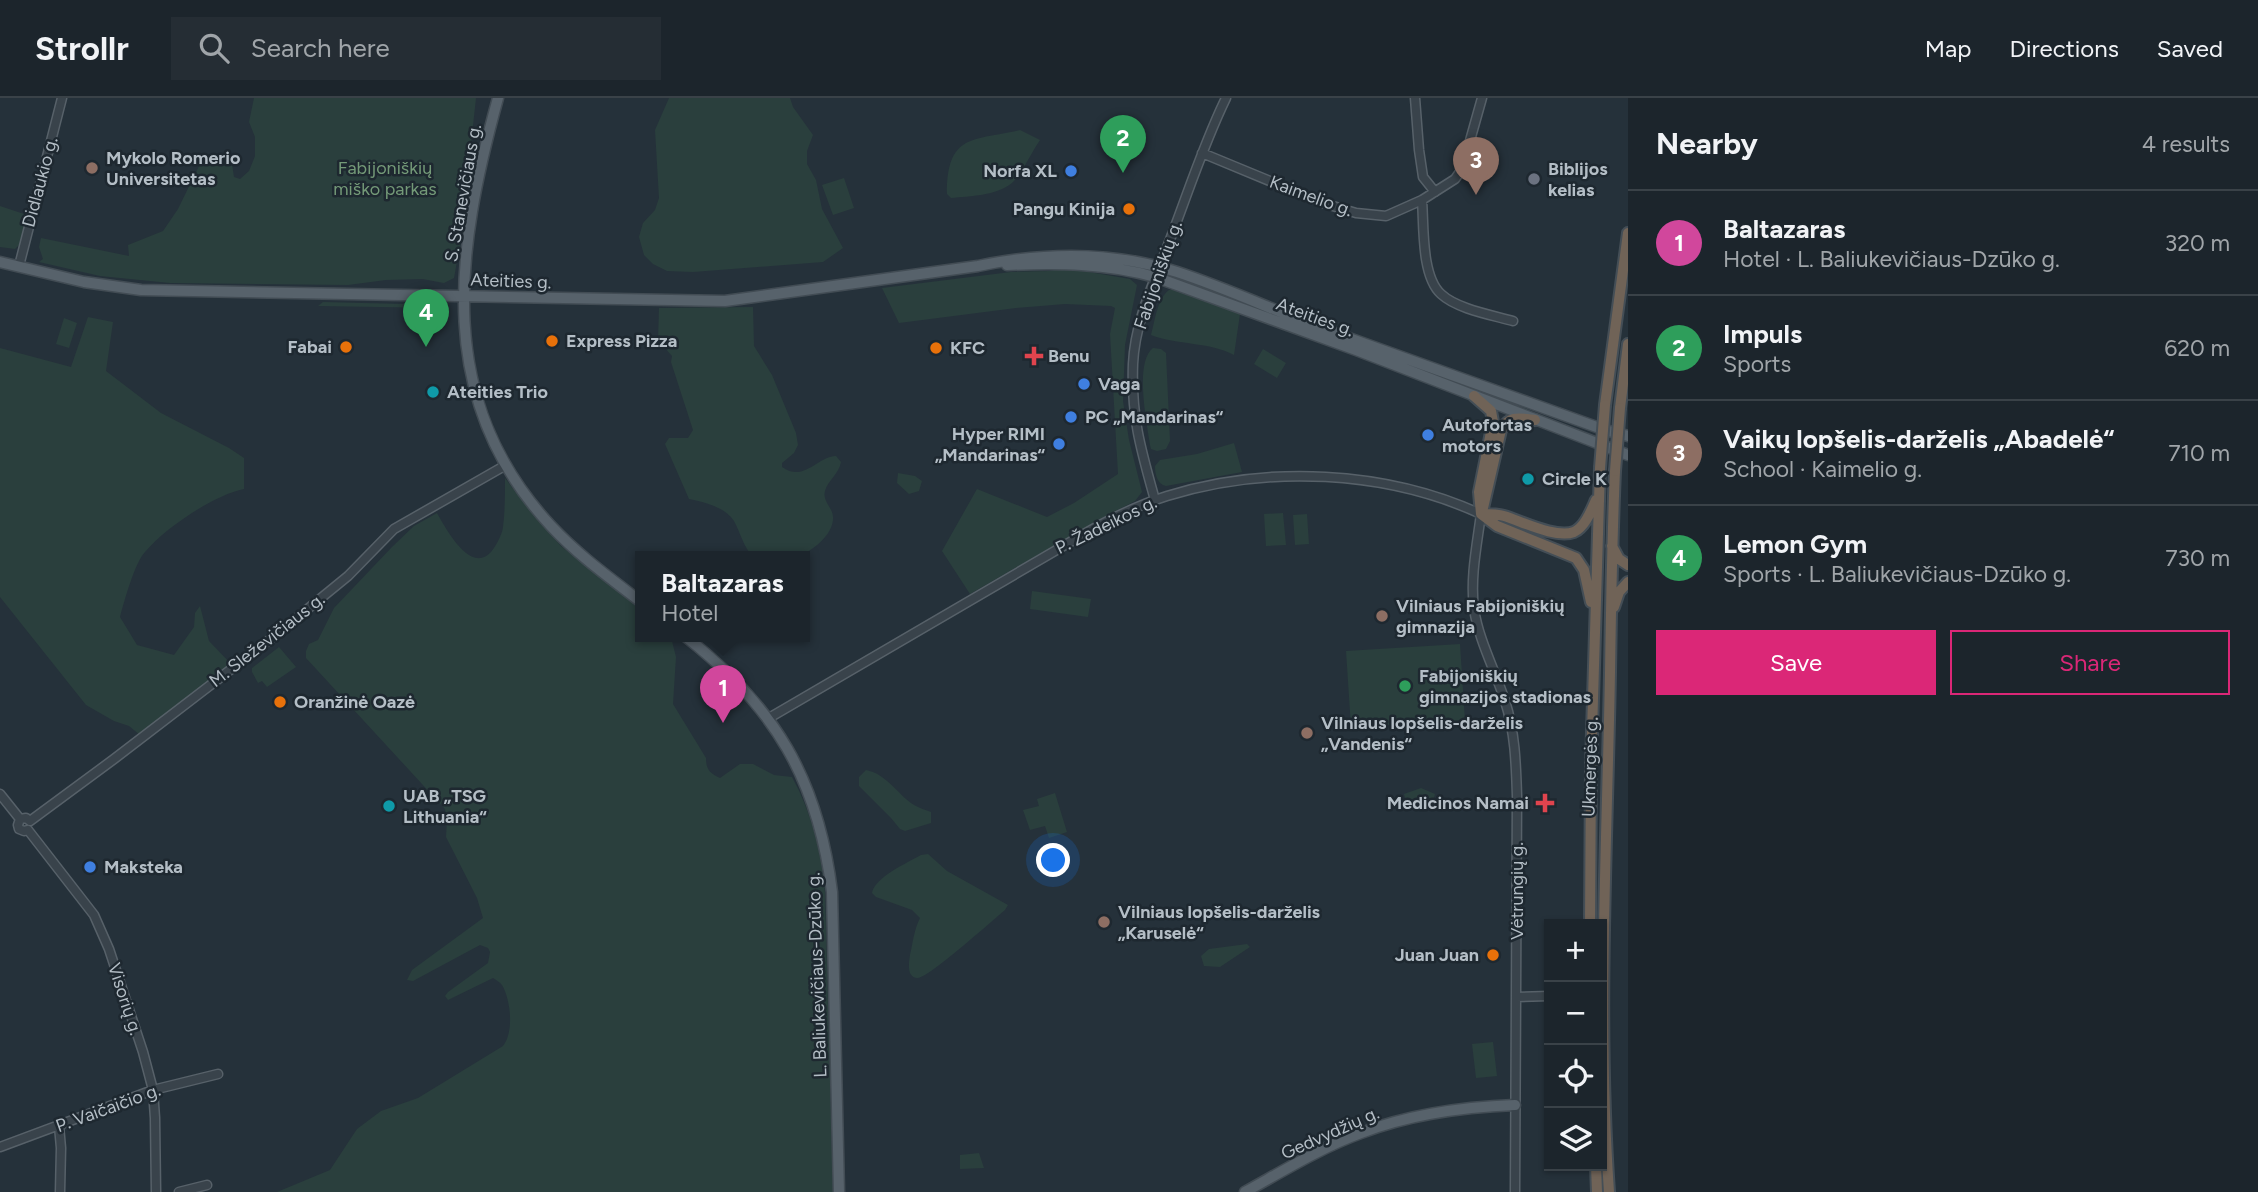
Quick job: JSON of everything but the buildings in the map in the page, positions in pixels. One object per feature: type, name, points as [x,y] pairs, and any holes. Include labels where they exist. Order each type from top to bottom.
[{"type":"highway","name":"Ukmergės g.","points":[[1590,919],[1598,495],[1605,405],[1628,233]]},
{"type":"highway","name":"Ukmergės g.","points":[[1603,1045],[1611,543],[1620,408],[1628,344]]},
{"type":"highway","points":[[1474,396],[1491,411],[1493,422],[1479,492],[1481,513],[1497,526],[1576,558],[1586,576],[1595,622]]},
{"type":"highway","points":[[1481,513],[1501,430],[1511,418],[1535,420]]},
{"type":"highway","points":[[1481,513],[1500,515],[1552,533],[1569,533],[1583,524],[1598,495]]},
{"type":"highway","points":[[1611,543],[1619,559],[1628,565]]},
{"type":"highway","points":[[1609,627],[1619,592],[1628,582]]},
{"type":"highway","name":"Ukmergės g.","points":[[1605,1108],[1609,1192]]},
{"type":"highway","points":[[1596,1171],[1597,1192]]},
{"type":"main road","name":"S. Stanevičiaus g.","points":[[463,295],[476,190],[498,98]]},
{"type":"main road","name":"Ateities g.","points":[[0,262],[84,282],[141,290],[725,301],[978,266],[1018,257],[1058,255],[1106,258],[1200,281],[1318,327],[1628,436]]},
{"type":"main road","name":"Ateities g.","points":[[1157,272],[1628,455]]},
{"type":"main road","points":[[463,295],[465,337],[474,390],[506,466],[527,498],[559,534],[586,560],[635,597]]},
{"type":"main road","name":"L. Baliukevičiaus-Dzūko g.","points":[[692,642],[730,674],[768,718],[804,779],[820,824],[829,870],[833,915],[839,1192]]},
{"type":"main road","name":"Gedvydžių g.","points":[[1245,1192],[1322,1150],[1384,1124],[1471,1107],[1515,1105]]},
{"type":"street","name":"Didlaukio g.","points":[[19,266],[62,98]]},
{"type":"street","name":"Fabijoniškių g.","points":[[1155,500],[1136,432],[1133,386],[1136,337],[1157,272],[1226,98]]},
{"type":"street","points":[[1415,98],[1423,177],[1434,192]]},
{"type":"street","name":"Kaimelio g.","points":[[1202,153],[1316,200],[1356,213],[1386,216],[1422,200],[1455,179],[1462,169],[1482,98]]},
{"type":"street","points":[[1422,200],[1428,264],[1434,286],[1459,304],[1513,321]]},
{"type":"street","name":"M. Sleževičiaus g.","points":[[26,823],[277,634],[348,576],[394,529],[506,466]]},
{"type":"street","name":"P. Žadeikos g.","points":[[768,718],[1110,519],[1155,500],[1189,490],[1235,481],[1307,476],[1346,479],[1404,488],[1481,513]]},
{"type":"street","name":"Vėtrungių g.","points":[[1481,513],[1473,571],[1474,610],[1505,702],[1516,749],[1515,1192]]},
{"type":"street","name":"Visorių g.","points":[[0,794],[26,823],[99,925],[128,1004],[153,1090],[156,1192]]},
{"type":"street","points":[[1516,997],[1544,996]]},
{"type":"street","name":"P. Vaičaičio g.","points":[[0,1147],[153,1090],[218,1074]]},
{"type":"street","points":[[58,1126],[61,1148],[60,1192]]},
{"type":"street","points":[[179,1192],[207,1185]]},
{"type":"green space","name":"Fabijoniškių miško parkas","points":[[254,98],[476,98],[454,278],[444,283],[423,279],[348,285],[170,283],[100,276],[39,262],[43,259],[39,247],[41,238],[129,256],[128,245],[163,231],[178,209],[202,160],[215,154],[224,155],[232,164],[234,177],[240,179],[249,171],[255,156],[255,137],[249,122]]},
{"type":"green space","points":[[669,98],[790,98],[793,107],[813,135],[807,151],[807,164],[816,180],[822,209],[843,248],[823,262],[693,272],[667,271],[653,264],[644,255],[639,237],[643,223],[655,210],[659,198],[655,130]]},
{"type":"green space","points":[[1020,130],[1040,140],[1012,183],[983,195],[951,198],[947,194],[948,174],[958,150],[976,139]]},
{"type":"green space","points":[[844,178],[854,208],[833,215],[822,185]]},
{"type":"green space","points":[[0,206],[27,215],[19,245],[15,249],[0,247]]},
{"type":"green space","points":[[1066,268],[1130,279],[1137,285],[1125,345],[1123,401],[1142,492],[1135,501],[970,594],[942,551],[977,489],[1047,517],[1118,474],[1110,334],[1115,308],[1065,304],[899,323],[882,288]]},
{"type":"green space","points":[[1169,290],[1179,290],[1240,314],[1234,355],[1215,348],[1151,335],[1159,305]]},
{"type":"green space","points":[[323,302],[444,305],[441,308],[318,306]]},
{"type":"green space","points":[[753,307],[754,346],[772,375],[796,433],[798,445],[794,453],[782,463],[782,467],[790,471],[804,471],[836,456],[841,462],[825,491],[833,517],[830,530],[808,551],[748,551],[730,516],[714,506],[689,499],[665,444],[669,438],[688,438],[693,430],[671,362],[672,356],[658,340],[659,308]]},
{"type":"green space","points":[[88,317],[113,322],[106,371],[161,413],[244,458],[244,489],[205,505],[177,523],[145,552],[134,573],[120,617],[137,645],[174,655],[194,627],[195,613],[200,606],[209,641],[232,665],[140,735],[129,726],[86,705],[0,597],[0,348],[71,367]]},
{"type":"green space","points":[[64,318],[77,323],[69,348],[56,344]]},
{"type":"green space","points":[[1153,348],[1166,353],[1170,441],[1166,449],[1157,451],[1151,449],[1150,445],[1143,394],[1144,366]]},
{"type":"green space","points":[[1263,349],[1286,363],[1277,378],[1254,364]]},
{"type":"green space","points":[[1234,443],[1242,472],[1166,486],[1157,478],[1155,466],[1160,460],[1197,454]]},
{"type":"green space","points":[[898,473],[915,476],[922,481],[919,491],[909,494],[897,483]]},
{"type":"green space","points":[[505,478],[561,546],[635,605],[635,642],[672,642],[676,657],[673,704],[706,758],[709,771],[720,778],[740,764],[753,764],[774,775],[792,777],[799,791],[814,833],[825,892],[833,1192],[277,1192],[330,1170],[357,1129],[381,1111],[418,1098],[503,1046],[509,1033],[509,1007],[505,991],[493,978],[448,1000],[445,996],[488,963],[488,948],[480,945],[413,981],[407,980],[412,970],[483,918],[477,898],[446,837],[445,809],[306,658],[309,644],[318,640],[334,608],[414,526],[437,513],[459,546],[475,558],[483,558],[491,552],[498,540],[505,509]]},
{"type":"green space","points":[[1283,513],[1286,545],[1266,546],[1264,514]]},
{"type":"green space","points":[[1307,514],[1309,544],[1295,545],[1293,515]]},
{"type":"green space","points":[[1032,591],[1091,599],[1088,617],[1030,609]]},
{"type":"green space","name":"Fabijoniškių gimnazijos stadionas","points":[[1460,644],[1465,721],[1351,727],[1346,651]]},
{"type":"green space","points":[[279,647],[296,667],[267,687],[262,681],[258,683],[252,668]]},
{"type":"green space","points":[[866,770],[886,780],[914,805],[931,812],[931,823],[905,831],[900,829],[859,786],[859,777]]},
{"type":"green space","points":[[1421,788],[1435,794],[1432,805],[1406,801],[1404,794]]},
{"type":"green space","points":[[1055,793],[1067,832],[1049,838],[1045,826],[1030,830],[1023,810],[1039,806],[1037,799]]},
{"type":"green space","points":[[928,854],[947,871],[1008,905],[946,959],[918,978],[910,973],[909,965],[920,918],[912,910],[876,897],[872,893],[879,881],[892,871]]},
{"type":"green space","points":[[1247,944],[1250,947],[1220,967],[1204,966],[1201,956],[1209,949]]},
{"type":"green space","points":[[1493,1042],[1497,1076],[1476,1078],[1472,1044]]},
{"type":"green space","points":[[979,1153],[984,1168],[960,1169],[960,1155]]},
{"type":"place","name":"Mykolo Romerio Universitetas","points":[[92,168]]},
{"type":"place","name":"Norfa XL","points":[[1071,171]]},
{"type":"place","name":"Impuls","points":[[1123,173]]},
{"type":"place","name":"Biblijos kelias","points":[[1534,179]]},
{"type":"place","name":"Vaikų lopšelis-darželis „Abadelė“","points":[[1476,195]]},
{"type":"place","name":"Pangu Kinija","points":[[1129,209]]},
{"type":"place","name":"Express Pizza","points":[[552,341]]},
{"type":"place","name":"Fabai","points":[[346,347]]},
{"type":"place","name":"Lemon Gym","points":[[426,347]]},
{"type":"place","name":"KFC","points":[[936,348]]},
{"type":"place","name":"Benu","points":[[1034,356]]},
{"type":"place","name":"Vaga","points":[[1084,384]]},
{"type":"place","name":"Ateities Trio","points":[[433,392]]},
{"type":"place","name":"PC „Mandarinas“","points":[[1071,417]]},
{"type":"place","name":"Autofortas motors","points":[[1428,435]]},
{"type":"place","name":"Hyper RIMI „Mandarinas“","points":[[1059,444]]},
{"type":"place","name":"Circle K","points":[[1528,479]]},
{"type":"place","name":"Vilniaus Fabijoniškių gimnazija","points":[[1382,616]]},
{"type":"place","name":"Fabijoniškių gimnazijos stadionas","points":[[1405,686]]},
{"type":"place","name":"Oranžinė Oazė","points":[[280,702]]},
{"type":"place","name":"Baltazaras","points":[[723,723]]},
{"type":"place","name":"Vilniaus lopšelis-darželis „Vandenis“","points":[[1307,733]]},
{"type":"place","name":"Medicinos Namai","points":[[1545,803]]},
{"type":"place","name":"UAB „TSG Lithuania“","points":[[389,806]]},
{"type":"place","name":"Maksteka","points":[[90,867]]},
{"type":"place","name":"Vilniaus lopšelis-darželis „Karuselė“","points":[[1104,922]]},
{"type":"place","name":"Juan Juan","points":[[1493,955]]}]
